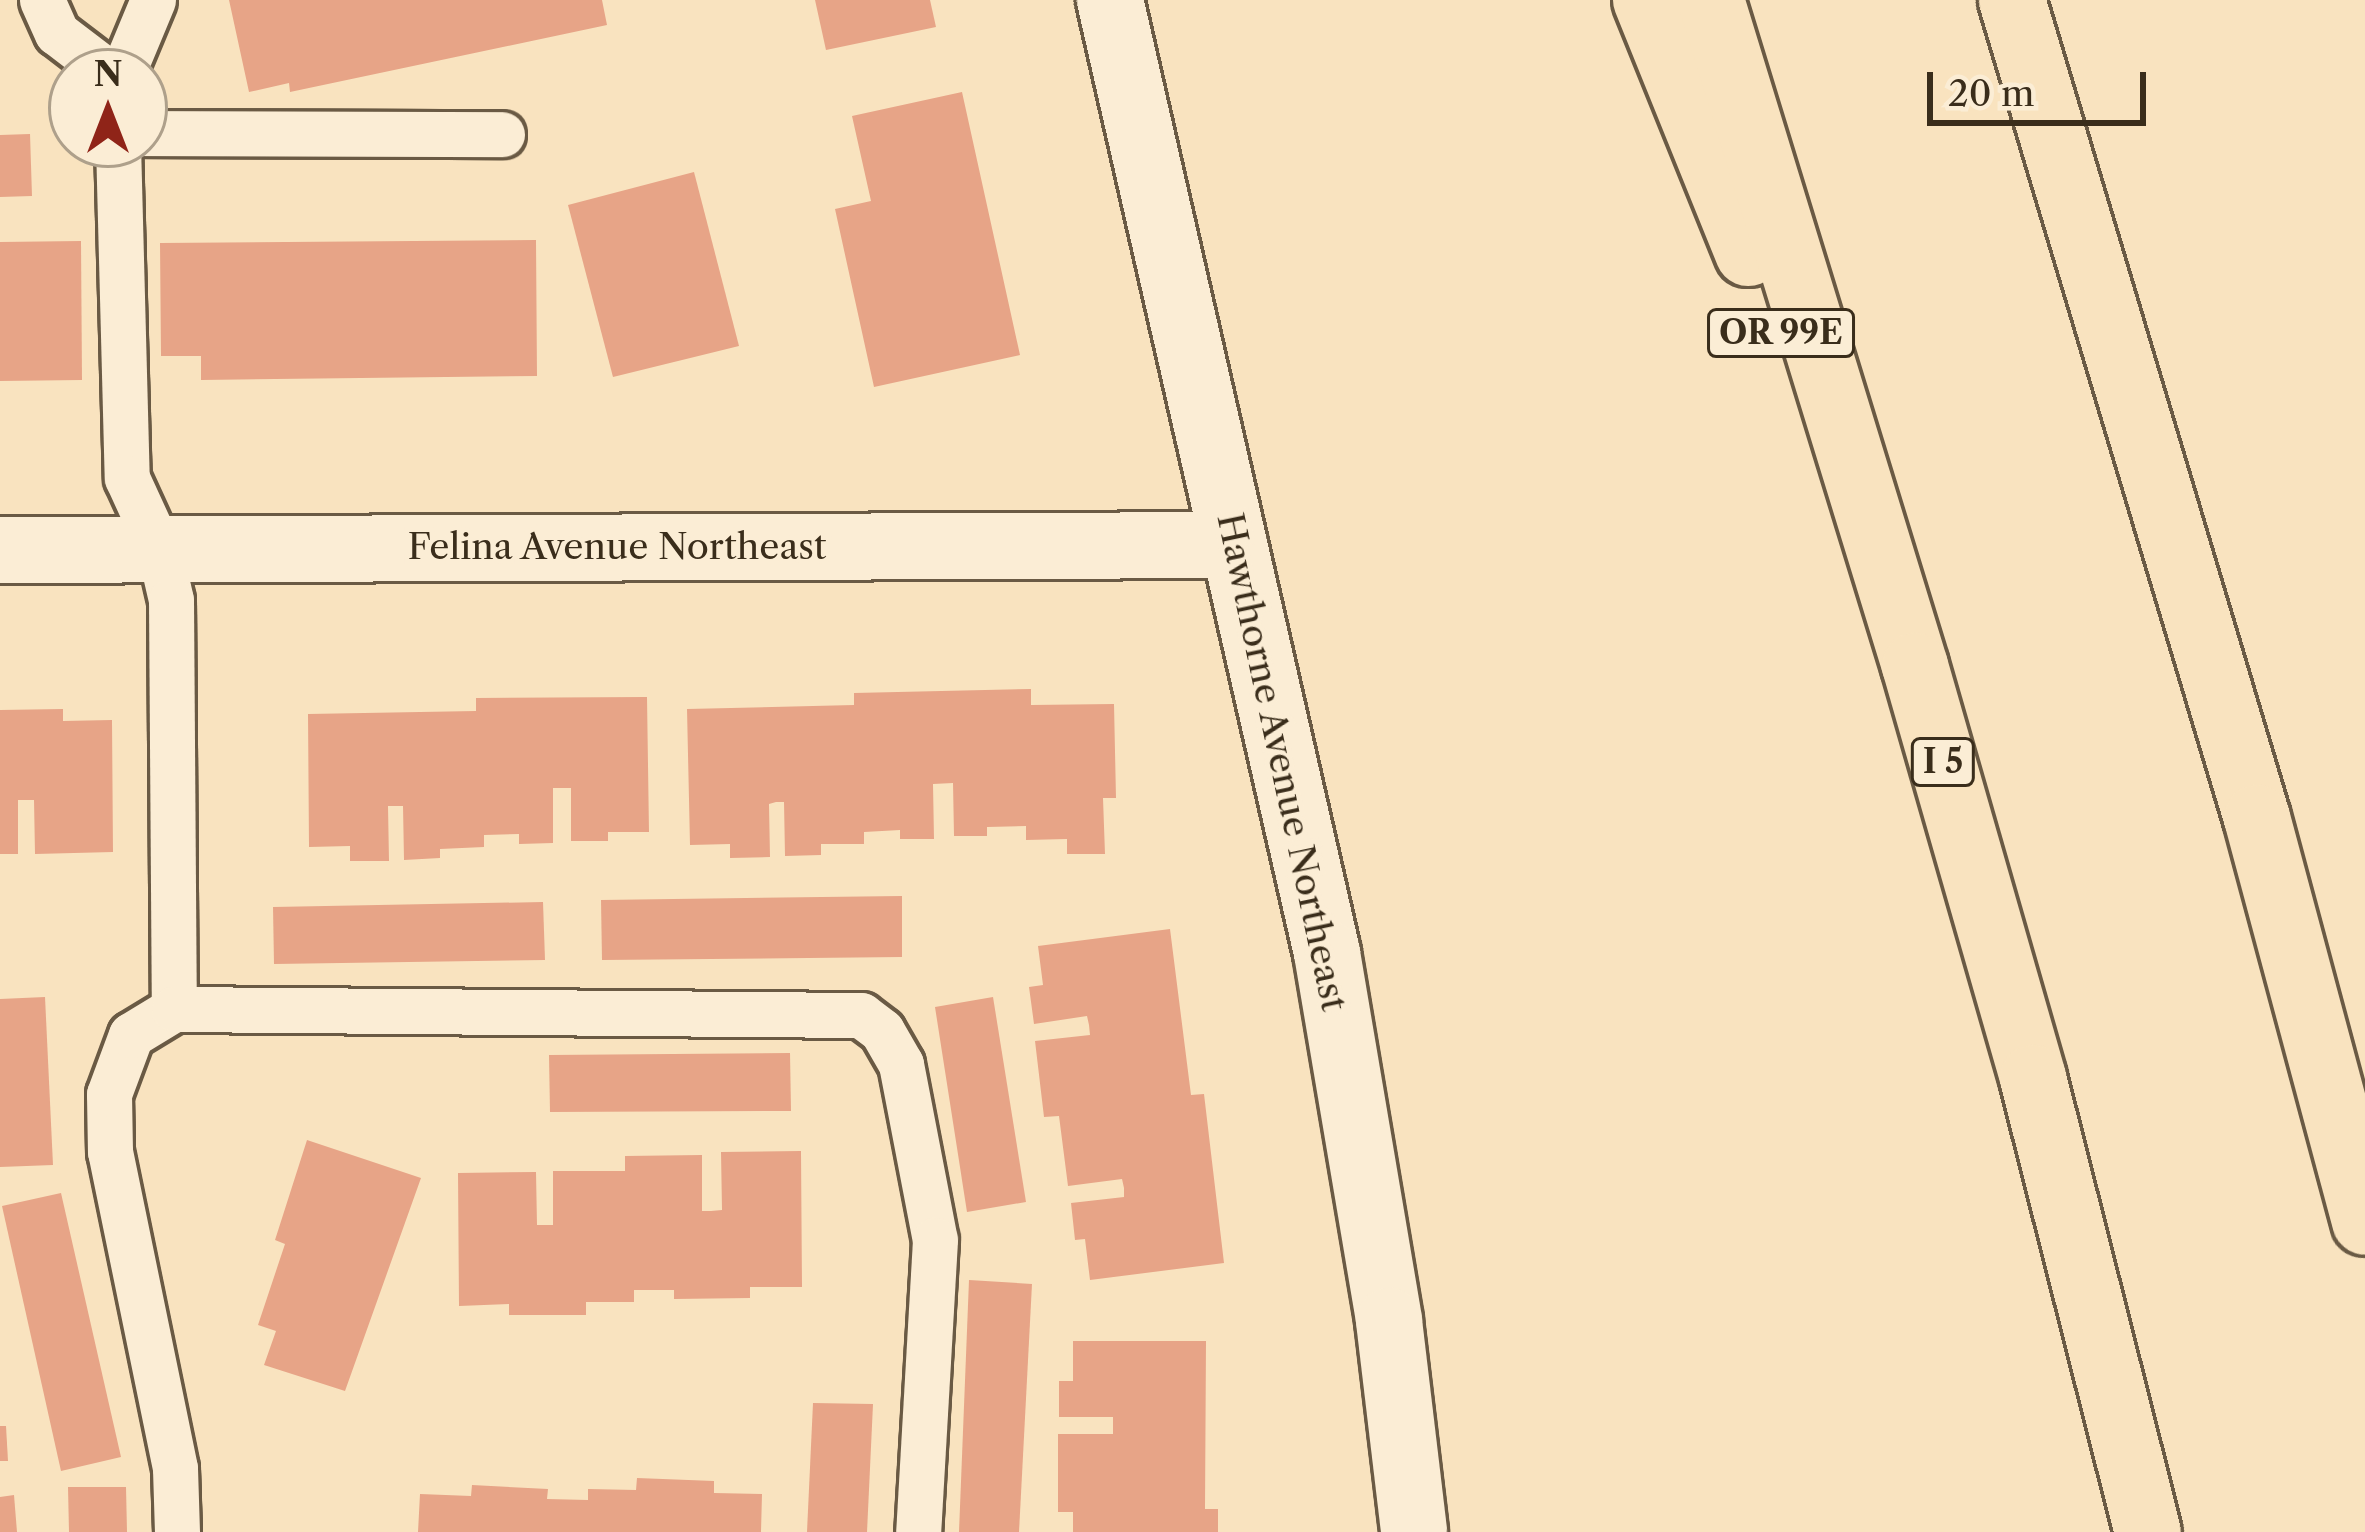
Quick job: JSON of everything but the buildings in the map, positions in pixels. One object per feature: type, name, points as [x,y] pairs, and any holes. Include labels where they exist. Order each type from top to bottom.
[{"type":"highway","name":"OR 99E","points":[[1646,0],[1915,666]]},
{"type":"highway","name":"I 5","points":[[1711,0],[1915,666],[2033,1078],[2148,1532]]},
{"type":"highway","points":[[2012,0],[2257,818],[2365,1222]]},
{"type":"main road","name":"Hawthorne Avenue Northeast","points":[[1110,0],[1327,953],[1389,1322],[1414,1532]]},
{"type":"main road","name":"Felina Avenue Northeast","points":[[0,550],[1234,545]]},
{"type":"lane","points":[[42,0],[56,33],[76,48]]},
{"type":"lane","points":[[133,48],[153,0]]},
{"type":"lane","points":[[168,133],[502,134]]},
{"type":"lane","points":[[119,168],[127,478],[159,548],[171,599],[174,1009]]},
{"type":"lane","points":[[177,1532],[175,1468],[110,1153],[109,1094],[131,1035],[174,1009],[861,1015],[882,1031],[901,1064],[935,1240],[918,1532]]}]
